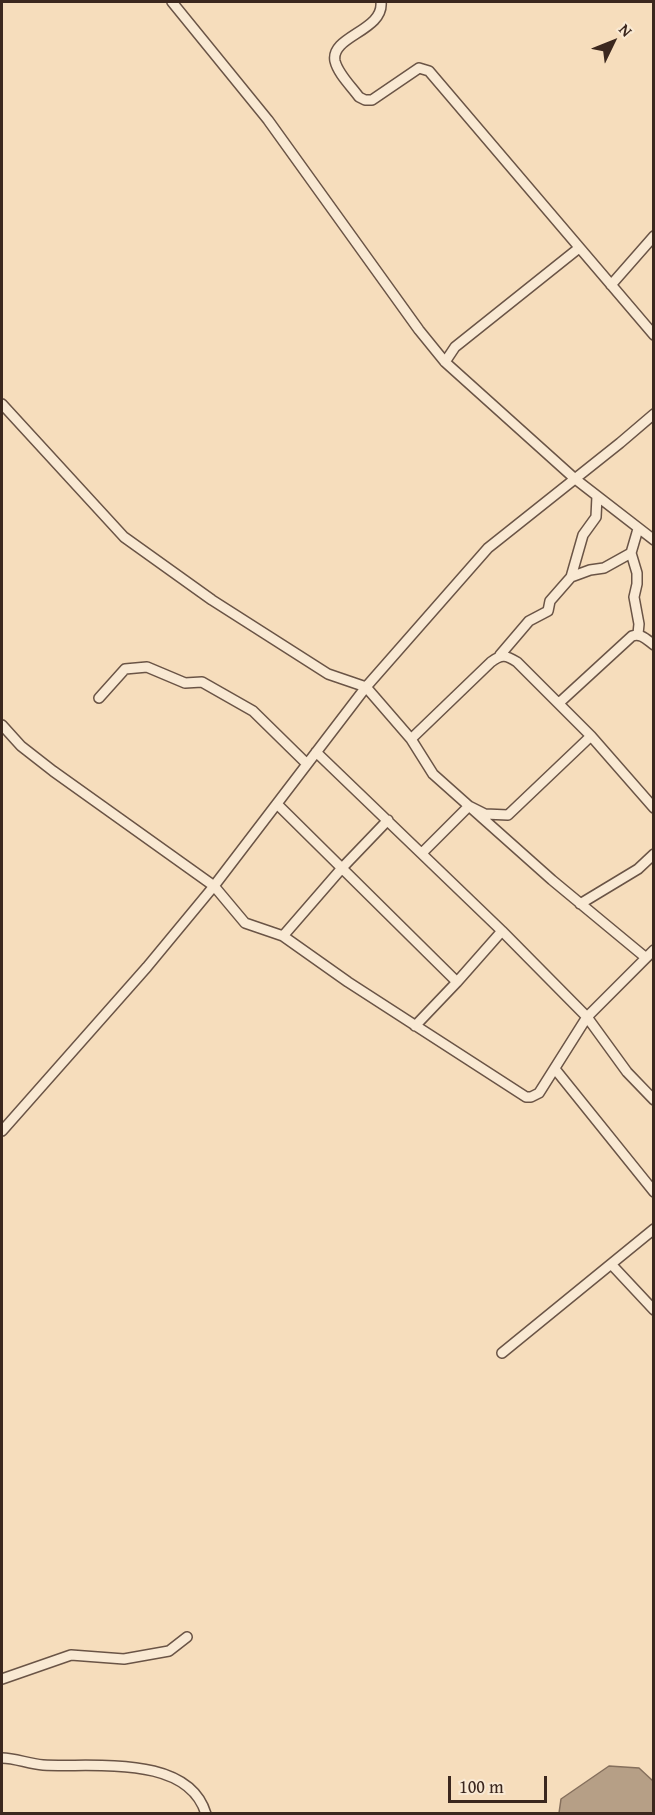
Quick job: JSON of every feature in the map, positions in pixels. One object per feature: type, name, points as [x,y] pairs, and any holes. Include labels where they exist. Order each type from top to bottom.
[{"type":"street","points":[[172,2],[268,120],[419,330],[445,362],[574,478],[654,540]]},
{"type":"street","points":[[381,2],[382,10],[378,17],[341,45],[336,52],[335,62],[359,97],[372,100],[419,68],[429,71],[654,335]]},
{"type":"street","points":[[611,285],[654,236]]},
{"type":"street","points":[[445,362],[455,347],[579,248]]},
{"type":"street","points":[[2,404],[124,537],[212,600],[328,674],[366,687],[411,739],[433,774],[580,904],[645,957]]},
{"type":"street","points":[[2,1131],[147,967],[214,886],[366,687],[488,548],[654,414]]},
{"type":"street","points":[[411,739],[500,655],[529,621],[548,612],[550,600],[571,577],[583,535],[596,516],[597,496]]},
{"type":"street","points":[[638,529],[631,553],[637,573],[634,597],[639,624],[638,634]]},
{"type":"street","points":[[571,577],[604,568],[631,553]]},
{"type":"street","points":[[638,634],[654,645]]},
{"type":"street","points":[[559,703],[625,640],[638,634]]},
{"type":"street","points":[[500,655],[506,655],[517,662],[559,703],[654,808]]},
{"type":"street","points":[[99,698],[125,669],[147,667],[184,683],[202,682],[253,711],[308,764]]},
{"type":"street","points":[[2,724],[21,746],[52,771],[214,886],[245,923],[283,936],[348,982],[526,1097],[539,1093],[587,1017],[654,950]]},
{"type":"street","points":[[470,806],[485,814],[508,815],[591,736]]},
{"type":"street","points":[[316,753],[422,853],[587,1017],[627,1072],[654,1100]]},
{"type":"street","points":[[277,804],[457,982]]},
{"type":"street","points":[[422,853],[470,806]]},
{"type":"street","points":[[283,936],[342,868],[388,820]]},
{"type":"street","points":[[580,904],[628,875],[654,854]]},
{"type":"street","points":[[415,1026],[502,931]]},
{"type":"street","points":[[555,1069],[654,1192]]},
{"type":"street","points":[[502,1353],[654,1229]]},
{"type":"street","points":[[611,1264],[654,1310]]},
{"type":"street","points":[[2,1679],[71,1655],[124,1659],[169,1651],[188,1637]]},
{"type":"street","points":[[2,1758],[40,1765],[141,1768],[171,1777],[189,1787],[204,1807],[206,1814]]},
{"type":"shaded area","points":[[609,1766],[639,1768],[653,1781],[653,1813],[559,1813],[561,1799]]}]
